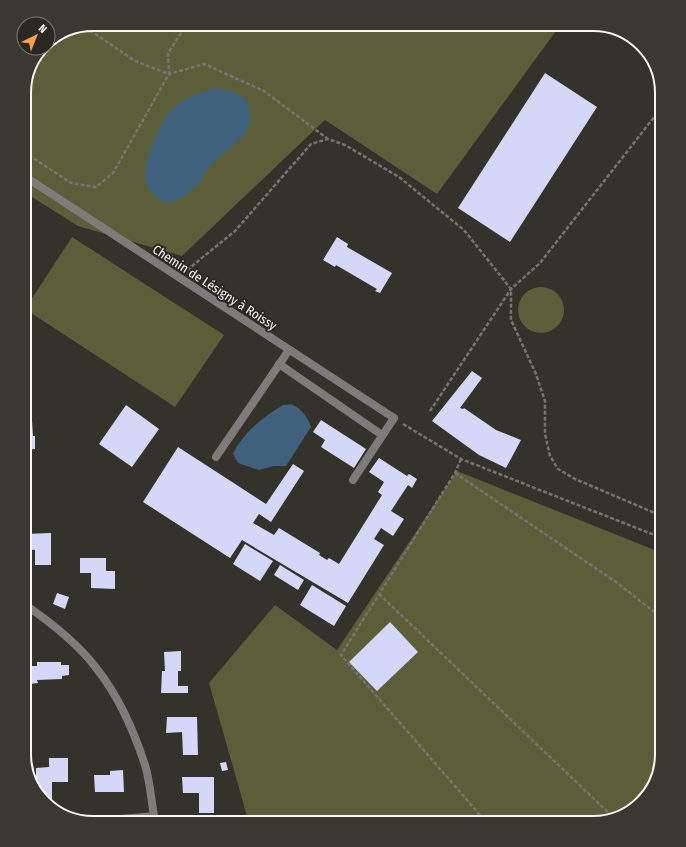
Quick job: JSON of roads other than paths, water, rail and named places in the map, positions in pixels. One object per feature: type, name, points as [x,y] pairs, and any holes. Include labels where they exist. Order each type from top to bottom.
[{"type":"street","name":"Chemin de Lésigny à Roissy","points":[[31,181],[394,418],[382,435]]},
{"type":"street","points":[[216,457],[289,350]]},
{"type":"street","points":[[279,364],[382,435],[353,480]]},
{"type":"street","points":[[31,609],[72,643],[97,669],[124,711],[146,766],[152,816]]},
{"type":"water","points":[[216,88],[234,92],[247,101],[251,120],[243,137],[210,166],[198,185],[181,199],[166,203],[153,194],[146,181],[145,174],[152,145],[161,125],[175,107],[192,97]]},
{"type":"water","points":[[283,405],[296,406],[307,417],[311,427],[286,466],[274,466],[259,470],[238,463],[233,454],[242,439],[261,420]]}]
